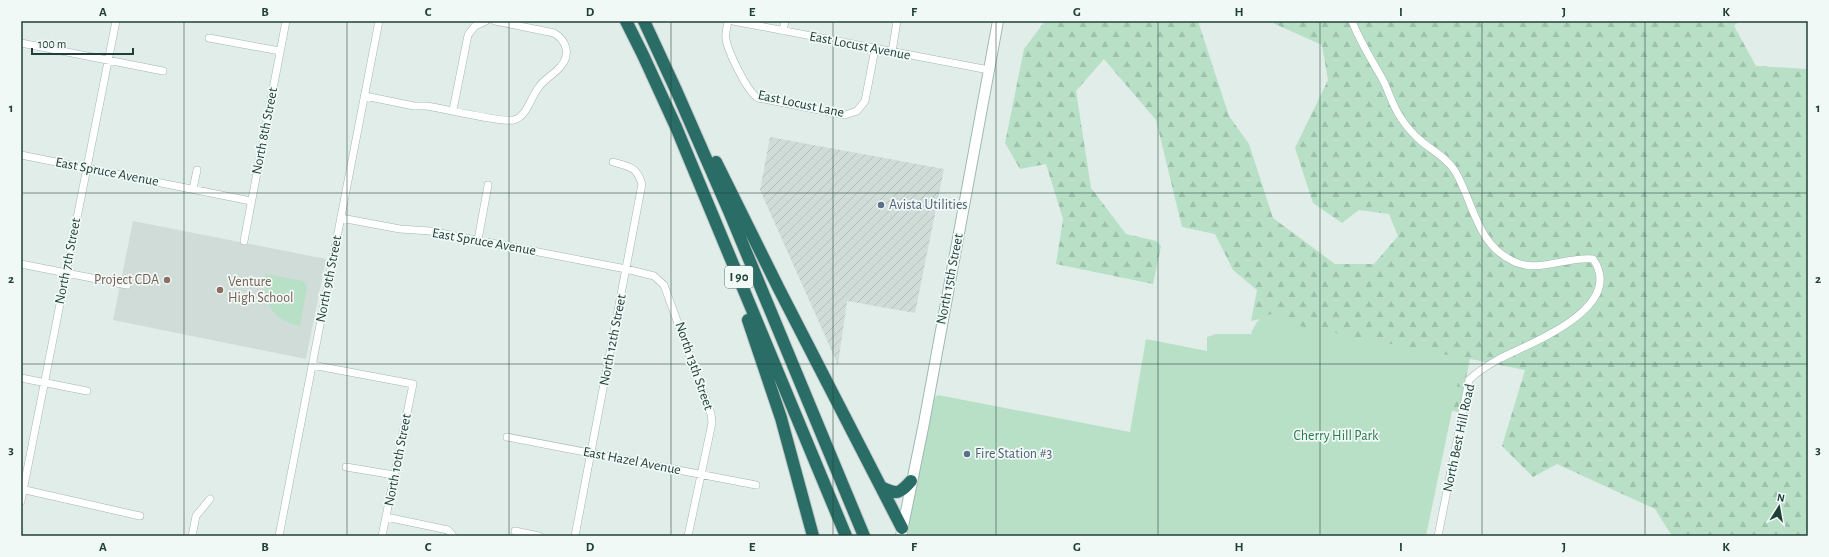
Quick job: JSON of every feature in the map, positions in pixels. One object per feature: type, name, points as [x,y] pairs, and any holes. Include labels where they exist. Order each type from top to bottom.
[{"type":"highway","name":"I 90","points":[[626,21],[676,127],[846,536]]},
{"type":"highway","name":"I 90","points":[[644,21],[676,90],[731,217],[864,536]]},
{"type":"highway","name":"I 90","points":[[676,90],[720,171],[782,296],[883,488],[901,532]]},
{"type":"highway","points":[[731,259],[747,317],[785,431],[813,536]]},
{"type":"highway","points":[[883,488],[892,492],[899,492],[911,481]]},
{"type":"main road","name":"North 15th Street","points":[[901,532],[924,423],[998,21]]},
{"type":"street","name":"North 7th Street","points":[[21,501],[116,21]]},
{"type":"street","name":"North 8th Street","points":[[244,241],[286,21]]},
{"type":"street","name":"North 9th Street","points":[[279,536],[379,21]]},
{"type":"street","points":[[453,110],[468,35],[475,26],[486,21]]},
{"type":"street","points":[[364,96],[414,106],[426,106],[453,110],[504,120],[518,118],[526,110],[539,86],[560,67],[565,59],[566,50],[559,36],[554,33],[495,21]]},
{"type":"street","name":"East Locust Lane","points":[[728,21],[726,34],[727,42],[746,84],[754,96],[845,115],[858,111],[865,101],[875,49]]},
{"type":"street","name":"East Locust Avenue","points":[[733,21],[988,70]]},
{"type":"street","points":[[783,31],[785,21]]},
{"type":"street","points":[[892,52],[897,21]]},
{"type":"street","name":"North Best Hill Road","points":[[1352,21],[1358,37],[1383,81],[1401,118],[1420,141],[1440,154],[1454,170],[1465,190],[1476,221],[1488,240],[1503,257],[1517,263],[1532,266],[1582,258],[1593,259],[1599,268],[1601,277],[1599,288],[1587,308],[1554,333],[1499,359],[1480,370],[1469,380],[1438,536]]},
{"type":"street","points":[[209,38],[280,51]]},
{"type":"street","points":[[21,43],[163,71]]},
{"type":"street","name":"East Spruce Avenue","points":[[21,155],[251,201]]},
{"type":"street","name":"North 12th Street","points":[[575,536],[642,184],[638,172],[630,167],[612,162]]},
{"type":"street","points":[[194,189],[197,170]]},
{"type":"street","points":[[478,240],[488,186]]},
{"type":"street","name":"East Spruce Avenue","points":[[341,218],[400,229],[430,232],[478,240],[626,269]]},
{"type":"street","points":[[21,264],[127,285]]},
{"type":"street","name":"North 13th Street","points":[[626,269],[654,276],[664,285],[711,414],[712,423],[688,536]]},
{"type":"street","name":"North 10th Street","points":[[312,365],[413,384],[382,536]]},
{"type":"street","points":[[21,378],[87,391]]},
{"type":"street","name":"East Hazel Avenue","points":[[507,437],[756,485]]},
{"type":"street","points":[[346,466],[394,475]]},
{"type":"street","points":[[22,490],[140,516]]},
{"type":"street","points":[[192,536],[196,516],[210,499]]},
{"type":"street","points":[[386,517],[448,530],[453,535]]},
{"type":"street","points":[[515,531],[539,536]]},
{"type":"shaded area","points":[[770,137],[944,169],[915,313],[847,301],[838,365],[760,190]]},
{"type":"shaded area","name":"Venture High School","points":[[133,221],[326,259],[306,359],[113,320]]},
{"type":"green space","points":[[1045,21],[1198,21],[1229,116],[1249,144],[1273,218],[1335,264],[1374,264],[1398,236],[1389,214],[1359,210],[1342,223],[1313,203],[1295,148],[1328,80],[1322,45],[1275,24],[1272,21],[1739,21],[1734,26],[1756,66],[1808,69],[1808,536],[1672,536],[1655,509],[1557,464],[1533,477],[1502,446],[1525,370],[1470,359],[1459,412],[1432,407],[1426,536],[1277,315],[1251,321],[1257,290],[1233,270],[1215,234],[1182,227],[1156,120],[1104,59],[1076,91],[1091,188],[1126,234],[1156,241],[1161,246],[1153,284],[1056,264],[1063,219],[1046,164],[1020,169],[1005,143],[1024,49]]},
{"type":"green space","points":[[266,274],[304,281],[307,287],[300,326],[282,319],[275,314],[271,308],[267,301],[265,284]]},
{"type":"green space","name":"Cherry Hill Park","points":[[1277,313],[1289,317],[1294,325],[1463,358],[1426,536],[906,536],[933,399],[938,395],[1130,432],[1146,339],[1207,351],[1207,337],[1216,334],[1251,334],[1255,325],[1260,319],[1267,315]]},
{"type":"place","name":"Avista Utilities","points":[[881,205]]},
{"type":"place","name":"Project CDA","points":[[167,280]]},
{"type":"place","name":"Venture High School","points":[[220,290]]},
{"type":"place","name":"Fire Station #3","points":[[967,454]]}]
